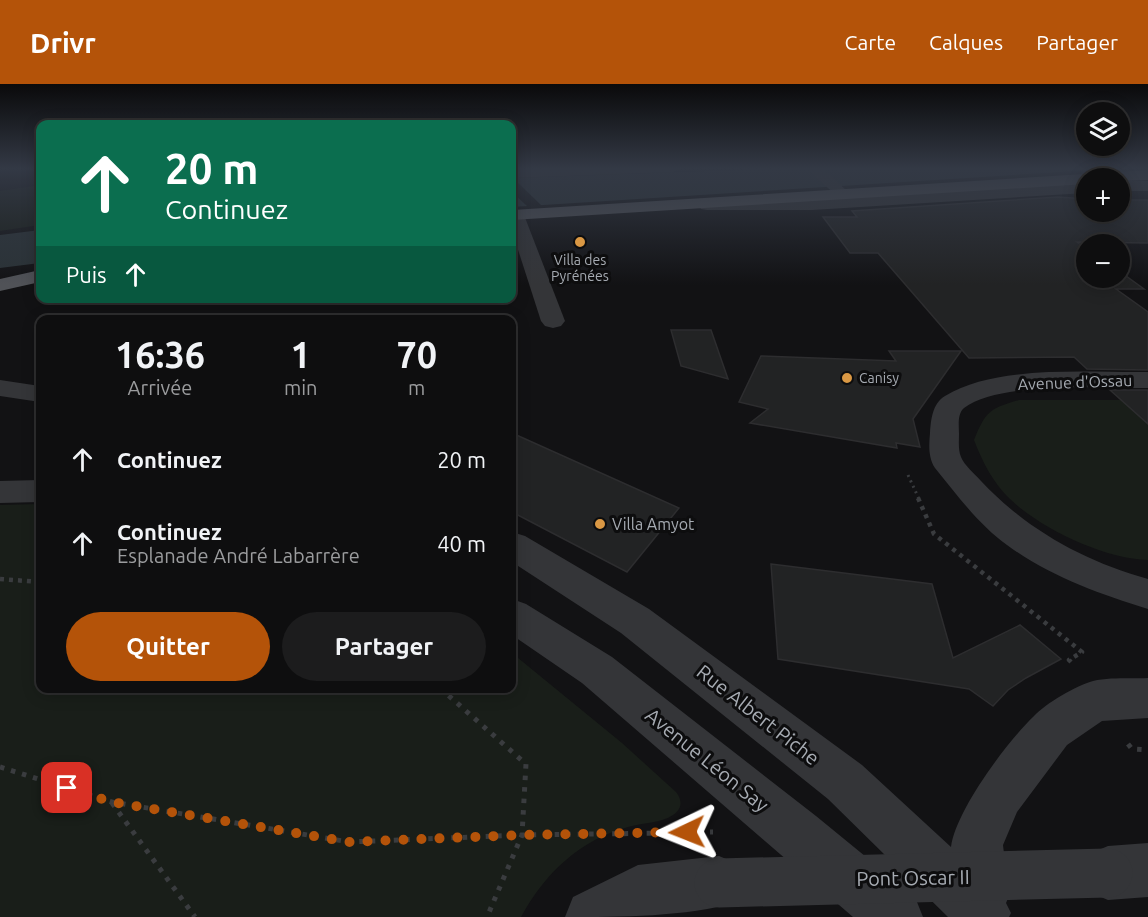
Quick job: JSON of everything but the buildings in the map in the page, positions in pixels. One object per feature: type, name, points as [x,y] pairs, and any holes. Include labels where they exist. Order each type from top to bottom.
[{"type":"main road","points":[[0,285],[36,277]]},
{"type":"street","points":[[523,207],[553,321]]},
{"type":"street","name":"Avenue d'Ossau","points":[[1148,380],[1026,381],[985,390],[953,404],[945,415],[944,444],[946,461],[987,508],[1019,536],[1069,564],[1110,583],[1148,594]]},
{"type":"street","points":[[0,388],[36,393]]},
{"type":"street","points":[[0,492],[36,490]]},
{"type":"street","name":"Rue Albert Piche","points":[[516,547],[635,621],[844,782],[984,915]]},
{"type":"street","name":"Avenue Léon Say","points":[[516,618],[597,670],[798,834],[895,917]]},
{"type":"street","points":[[984,915],[976,844],[1000,795],[1052,730],[1094,701],[1148,698]]},
{"type":"street","name":"Pont Oscar II","points":[[593,917],[638,892],[719,883],[1128,872]]},
{"type":"path","points":[[0,579],[36,582]]},
{"type":"path","points":[[446,693],[526,764],[522,835],[487,917]]},
{"type":"path","points":[[0,767],[112,802],[349,842],[522,835],[687,832]]},
{"type":"path","points":[[112,802],[195,917]]},
{"type":"shaded area","points":[[0,207],[36,207],[36,226],[0,231]]},
{"type":"shaded area","points":[[36,230],[36,264],[0,268],[0,235]]},
{"type":"shaded area","points":[[1019,400],[1121,400],[1148,422],[1148,560],[1113,554],[1074,540],[1023,510],[998,486],[984,464],[974,440],[990,413],[1001,406]]},
{"type":"shaded area","points":[[36,504],[36,693],[516,693],[516,656],[622,743],[676,792],[680,807],[668,818],[611,833],[579,850],[541,886],[521,917],[0,917],[0,505]]},
{"type":"place","name":"Villa des Pyrénées","points":[[580,242]]},
{"type":"place","name":"Canisy","points":[[847,378]]},
{"type":"place","name":"Villa Amyot","points":[[600,524]]},
{"type":"route","points":[[67,788],[112,802],[349,842],[522,835],[612,836],[687,832]]}]
